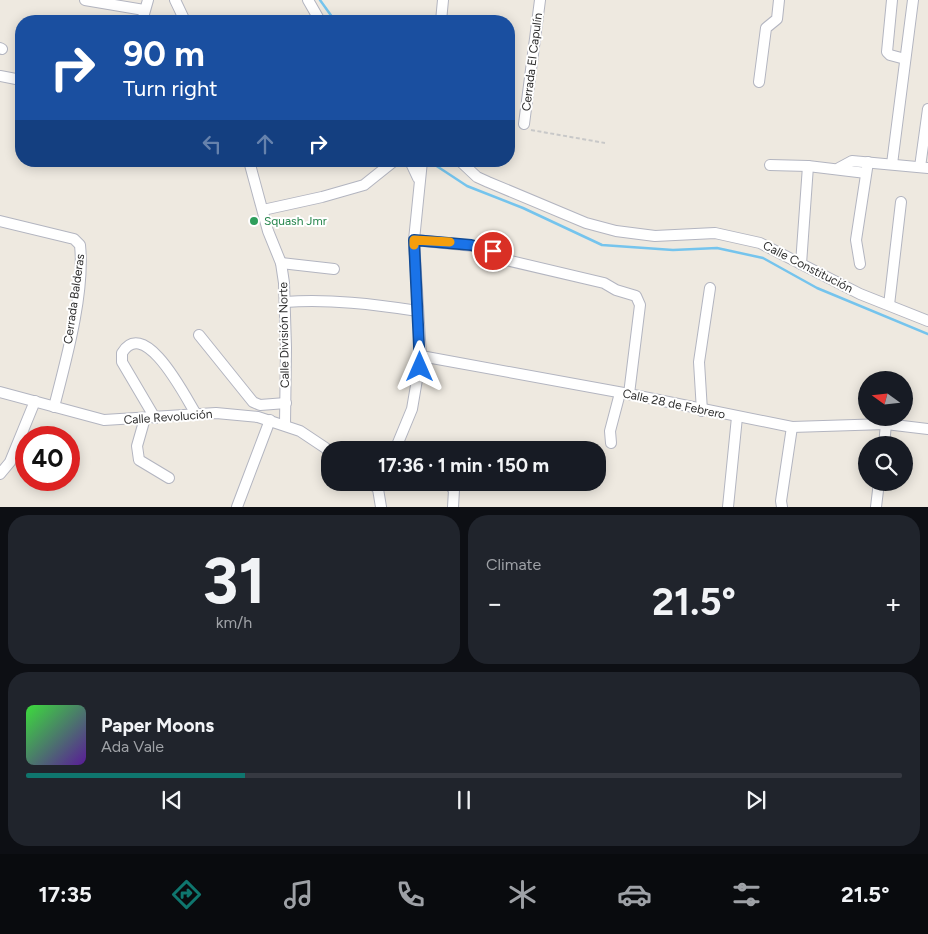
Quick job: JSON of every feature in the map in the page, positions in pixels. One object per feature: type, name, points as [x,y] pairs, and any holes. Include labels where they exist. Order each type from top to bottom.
[{"type":"street","points":[[86,0],[146,5]]},
{"type":"street","points":[[176,0],[182,15]]},
{"type":"street","points":[[308,0],[317,15]]},
{"type":"street","points":[[441,15],[443,0]]},
{"type":"street","name":"Cerrada El Capulín","points":[[524,124],[540,0]]},
{"type":"street","points":[[759,82],[764,36],[766,28],[777,19],[779,0]]},
{"type":"street","points":[[892,0],[887,52],[890,55],[905,59]]},
{"type":"street","points":[[892,164],[913,0]]},
{"type":"street","points":[[0,76],[15,79]]},
{"type":"street","points":[[839,168],[852,161],[924,168],[928,109]]},
{"type":"street","points":[[860,264],[856,240],[868,162]]},
{"type":"street","points":[[770,166],[839,168],[866,173]]},
{"type":"street","points":[[801,264],[808,166]]},
{"type":"street","name":"Calle División Norte","points":[[251,167],[268,231],[281,263],[285,302],[285,424]]},
{"type":"street","points":[[263,210],[322,197],[364,185],[386,167]]},
{"type":"street","name":"Calle Constitución","points":[[467,167],[482,180],[597,227],[655,236],[703,232],[722,234],[760,243],[889,305],[928,321]]},
{"type":"street","points":[[399,441],[412,409],[421,356],[414,240],[420,170]]},
{"type":"street","points":[[889,305],[900,202]]},
{"type":"street","name":"Cerrada Balderas","points":[[0,221],[74,240],[80,245],[78,286],[73,322],[54,407]]},
{"type":"street","points":[[414,240],[484,247],[502,259],[604,283],[616,290],[636,296],[640,304],[624,393],[610,431],[611,444]]},
{"type":"street","points":[[281,263],[334,269]]},
{"type":"street","points":[[702,411],[699,362],[710,288]]},
{"type":"street","points":[[285,302],[323,300],[418,311]]},
{"type":"street","points":[[198,335],[254,402],[260,406],[286,403]]},
{"type":"street","points":[[169,478],[139,460],[137,446],[150,418],[122,362],[122,354],[128,347],[142,346],[156,352],[196,414]]},
{"type":"street","name":"Calle 28 de Febrero","points":[[421,356],[624,393],[702,411],[792,427],[858,425]]},
{"type":"street","name":"Calle Revolución","points":[[0,392],[104,420],[196,414],[232,414],[270,420],[300,431],[321,446]]},
{"type":"street","points":[[0,474],[10,462],[35,401]]},
{"type":"street","points":[[728,506],[737,417]]},
{"type":"street","points":[[237,506],[270,420]]},
{"type":"street","name":"Calle 28 de Febrero","points":[[903,426],[928,429]]},
{"type":"street","points":[[782,506],[781,501],[792,427]]},
{"type":"street","points":[[377,491],[381,506]]},
{"type":"street","points":[[453,506],[454,491]]},
{"type":"street","points":[[876,506],[878,491]]},
{"type":"path","points":[[524,124],[535,132],[605,143]]},
{"type":"waterway","points":[[320,0],[331,15]]},
{"type":"waterway","points":[[438,167],[467,186],[523,208],[602,245],[673,250],[717,248],[763,258],[817,288],[928,334]]},
{"type":"slow traffic","points":[[414,245],[414,240],[450,242]]},
{"type":"place","name":"Squash Jmr","points":[[254,221]]},
{"type":"route","points":[[420,367],[421,356],[414,240],[471,245],[493,251]]}]
